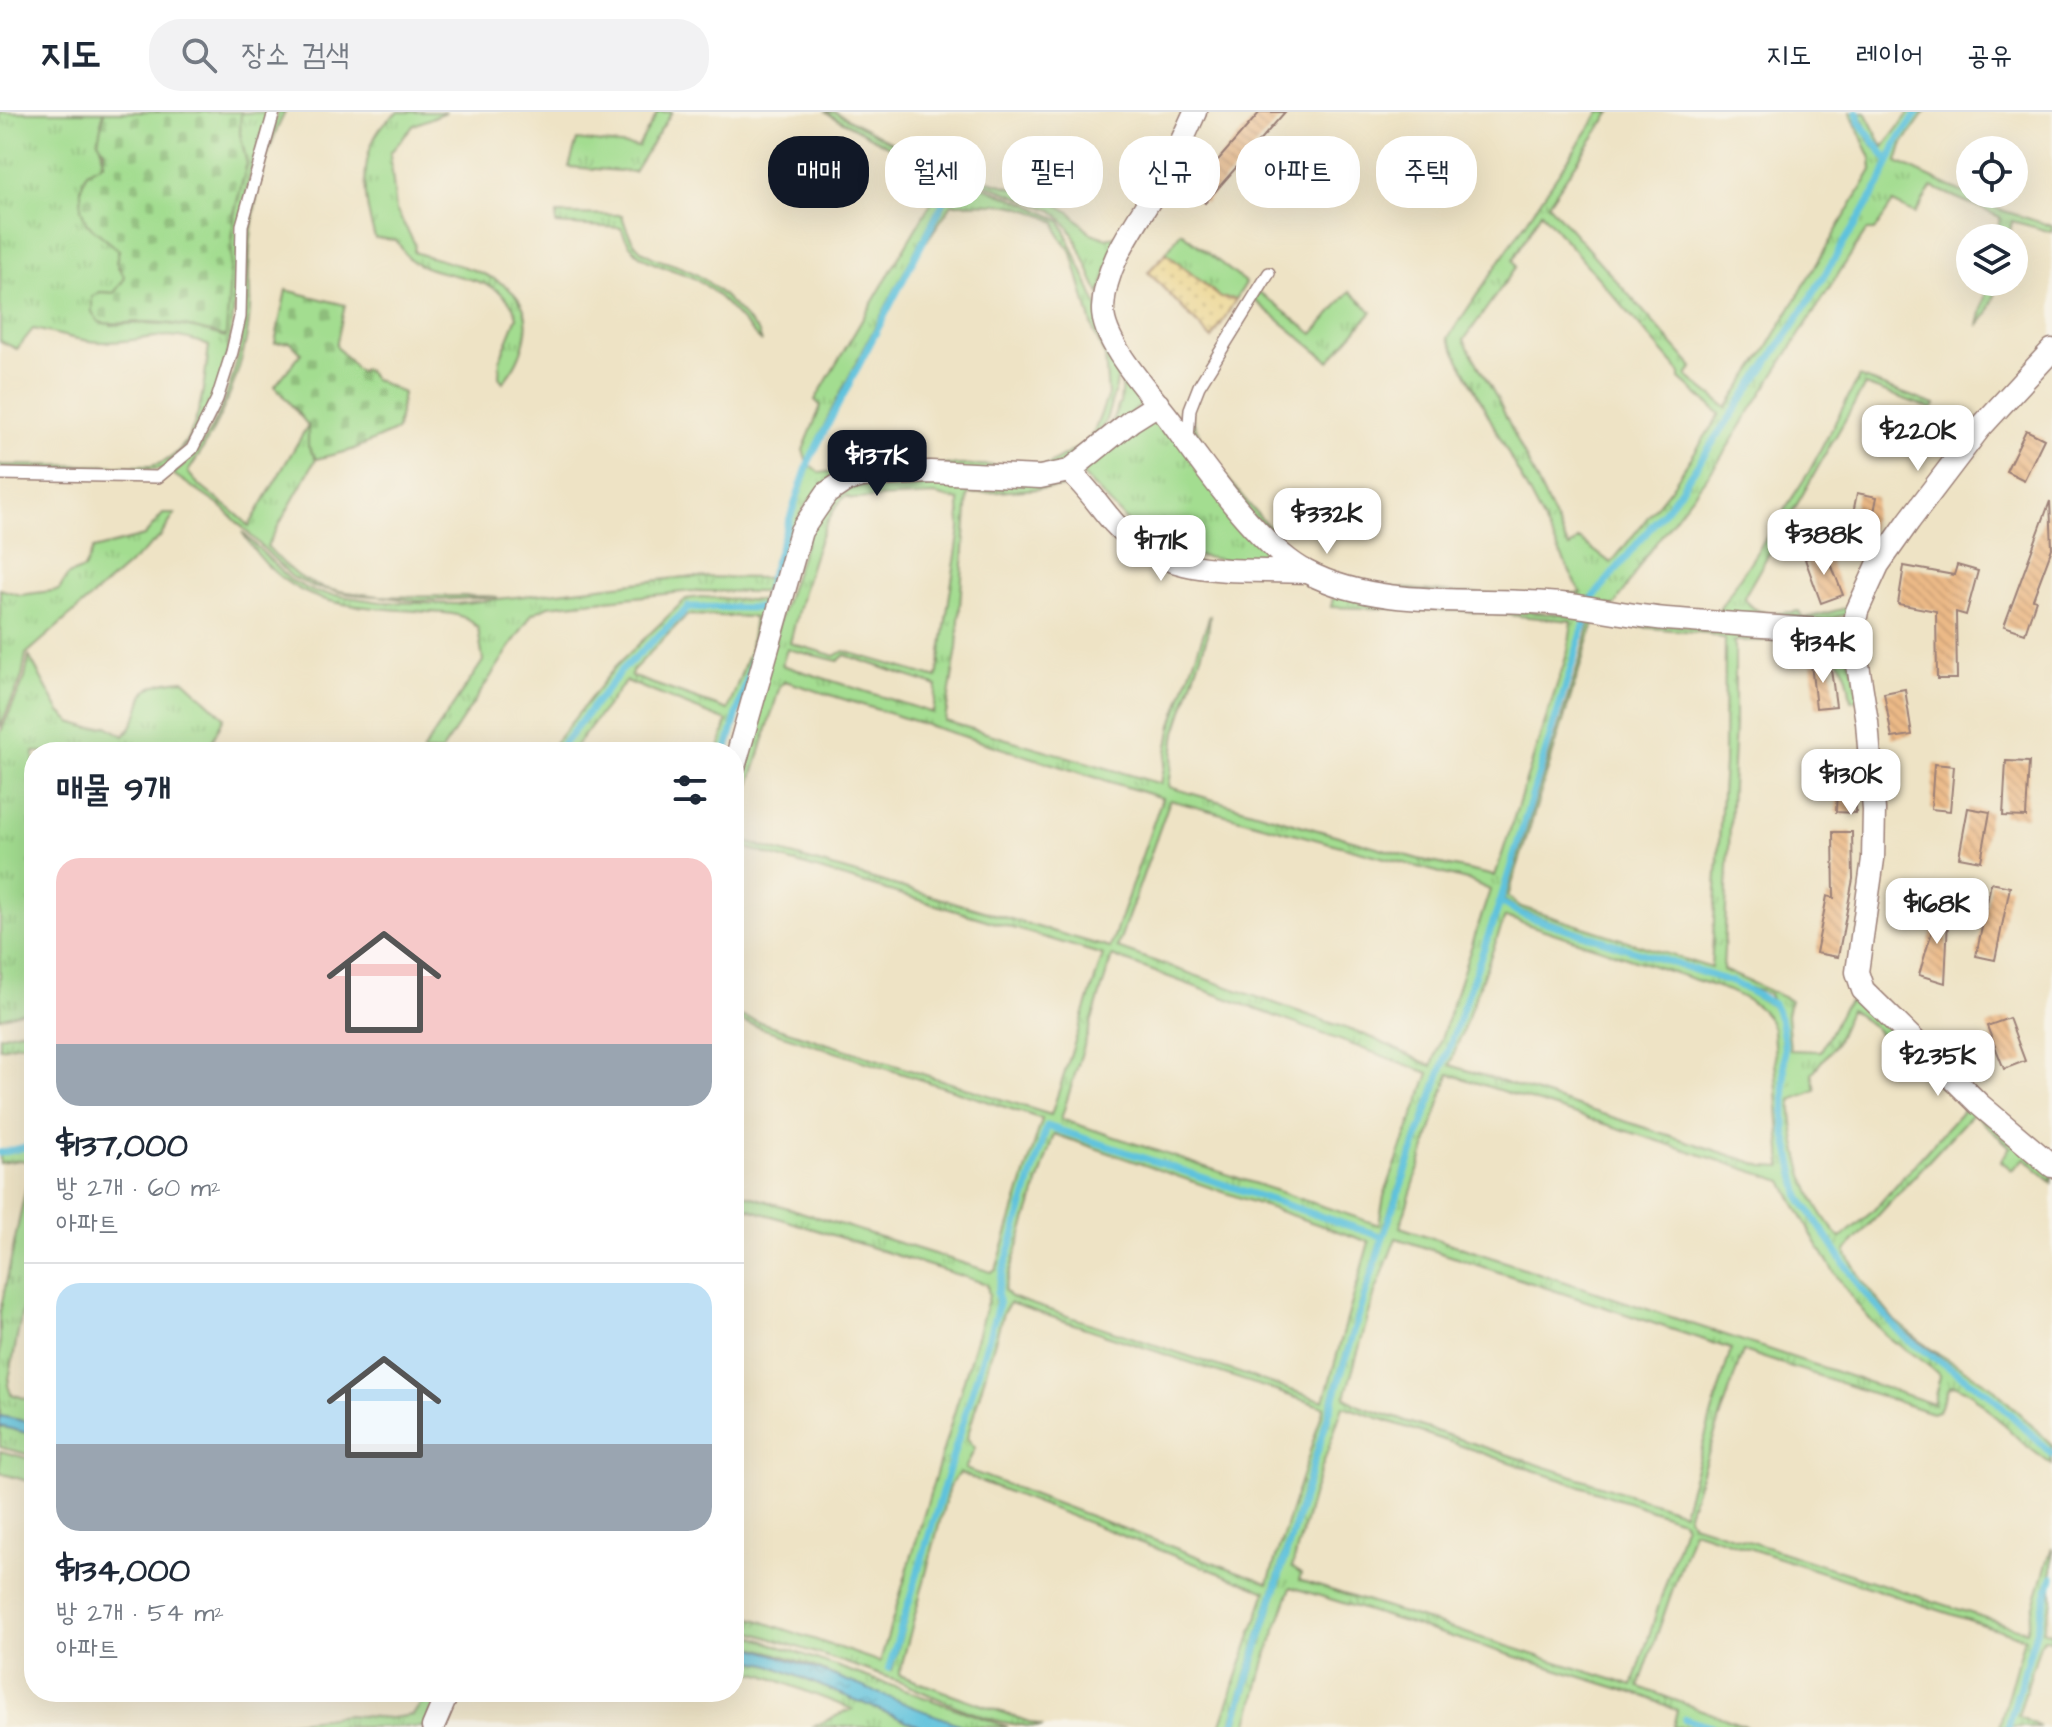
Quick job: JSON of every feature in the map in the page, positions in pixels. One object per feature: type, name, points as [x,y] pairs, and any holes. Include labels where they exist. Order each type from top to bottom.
[{"type":"street","points":[[1195,112],[1178,150],[1105,283],[1102,312],[1108,331],[1187,444],[1270,543],[1306,572],[1354,591],[1380,595],[1571,605],[1664,619],[1853,633]]},
{"type":"street","points":[[2052,350],[1979,429],[1893,543],[1866,589],[1853,633],[1867,722],[1874,810],[1873,859],[1857,972],[1863,990],[1980,1105],[2052,1166]]},
{"type":"street","points":[[741,742],[797,543],[811,512],[827,493],[845,481],[862,476],[930,472],[1040,477],[1069,471],[1131,421],[1158,404]]},
{"type":"street","points":[[1069,471],[1086,486],[1114,523],[1158,558],[1188,568],[1219,571],[1306,572]]},
{"type":"street","points":[[433,1727],[444,1702]]},
{"type":"lane","points":[[0,474],[158,477],[192,449],[217,399],[232,352],[240,317],[242,225],[274,112]]},
{"type":"lane","points":[[1187,444],[1190,409],[1199,386],[1269,273]]},
{"type":"green space","points":[[0,112],[104,112],[101,138],[104,176],[115,246],[119,250],[118,268],[126,278],[114,293],[100,292],[111,325],[169,324],[225,337],[234,214],[247,164],[240,134],[240,113],[270,112],[245,199],[225,363],[213,401],[193,436],[163,469],[0,469],[0,465],[150,466],[167,460],[180,449],[196,418],[209,346],[166,336],[94,342],[33,329],[17,349],[0,341]]},
{"type":"green space","points":[[104,112],[241,112],[240,134],[247,164],[234,214],[226,337],[164,323],[99,322],[92,312],[92,297],[100,292],[114,293],[125,278],[116,262],[119,250],[86,223],[81,208],[81,187],[87,172],[103,163],[104,150],[98,141]]},
{"type":"green space","points":[[278,112],[285,112],[269,149],[255,210],[250,252],[250,308],[243,351],[230,394],[210,435],[188,472],[249,526],[308,425],[308,446],[316,459],[267,546],[297,575],[333,590],[315,588],[292,577],[223,508],[173,474],[203,442],[215,422],[232,377],[243,331],[251,206]]},
{"type":"green space","points":[[398,112],[446,112],[414,125],[390,153],[396,210],[415,244],[414,252],[491,277],[507,287],[520,301],[526,317],[525,338],[517,362],[503,382],[499,377],[500,359],[517,317],[510,302],[486,285],[424,267],[411,260],[396,240],[375,238],[365,187],[369,153],[384,123]]},
{"type":"green space","points":[[658,112],[672,112],[634,172],[569,167],[577,140],[638,147]]},
{"type":"green space","points":[[825,112],[835,112],[885,139],[885,145]]},
{"type":"green space","points":[[1600,112],[1611,112],[1548,204],[1693,367],[1687,376],[1727,408],[1766,350],[1872,170],[1871,158],[1850,112],[1856,112],[1867,138],[1886,161],[1879,184],[1795,319],[1673,497],[1592,601],[1675,500],[1798,321],[1882,185],[1898,143],[1920,112],[1925,112],[1902,145],[1897,162],[1956,189],[1956,198],[1932,187],[1915,214],[1893,203],[1874,231],[1866,231],[1718,462],[1645,557],[1615,606],[1578,600],[1372,589],[1331,578],[1296,558],[1222,482],[1195,444],[1189,431],[1190,413],[1212,456],[1241,495],[1285,543],[1316,567],[1339,576],[1406,589],[1521,595],[1581,593],[1448,338]],"holes":[[[1541,212],[1680,372],[1680,379],[1720,414],[1671,488],[1611,563],[1579,539],[1569,548],[1498,400],[1464,340],[1516,267],[1513,260]]]},
{"type":"green space","points":[[1859,112],[1865,112],[1883,147],[1910,112],[1915,112],[1887,158],[1870,136]]},
{"type":"green space","points":[[986,180],[1002,185],[1002,191],[986,185]]},
{"type":"green space","points":[[986,188],[1002,194],[1002,204],[986,203]]},
{"type":"green space","points":[[928,208],[938,208],[807,462],[803,450],[821,406],[815,400]]},
{"type":"green space","points":[[944,208],[949,208],[926,242]]},
{"type":"green space","points":[[1022,208],[1036,208],[1061,221],[1100,312],[1118,375],[1105,423],[1092,442],[1057,469],[819,489],[801,512],[779,575],[773,575],[810,466],[820,473],[884,464],[1046,466],[1086,443],[1094,432],[1108,395],[1105,356],[1094,332],[1072,253],[1059,235],[1056,222]]},
{"type":"green space","points":[[1047,208],[1063,208],[1091,233],[1105,238],[1117,236],[1100,294],[1069,227]]},
{"type":"green space","points":[[1980,208],[1996,208],[2052,226],[2052,232],[2012,221],[2011,224],[1999,224],[2000,217]]},
{"type":"green space","points":[[557,214],[622,215],[628,232],[643,251],[686,269],[707,282],[758,331],[762,342],[707,286],[645,258],[628,242],[621,228],[556,224]]},
{"type":"green space","points":[[1181,232],[1246,283],[1236,299],[1221,298],[1166,253]]},
{"type":"green space","points":[[286,290],[345,305],[336,346],[359,372],[365,369],[374,379],[403,393],[397,430],[352,450],[316,459],[308,446],[308,425],[275,386],[301,353],[290,342],[275,343]]},
{"type":"green space","points":[[1350,291],[1372,312],[1329,361],[1254,300],[1259,292],[1313,334]]},
{"type":"green space","points":[[1985,296],[1995,296],[1988,313],[1978,326]]},
{"type":"green space","points":[[1123,372],[1148,400],[1106,433],[1120,403]]},
{"type":"green space","points":[[1859,377],[1935,405],[1932,409],[1865,385],[1744,597],[1761,611],[1799,611],[1803,619],[1846,608],[1847,614],[1823,621],[1715,616],[1809,472]]},
{"type":"green space","points":[[1159,416],[1279,562],[1257,566],[1153,548],[1079,471],[1130,432]]},
{"type":"green space","points":[[1065,479],[1079,486],[968,494],[957,648],[945,721],[1161,784],[1172,725],[1210,615],[1208,634],[1176,732],[1169,787],[1418,859],[1495,876],[1568,651],[1572,621],[1464,611],[1331,607],[1333,598],[1347,596],[1822,638],[1833,644],[1850,663],[1859,700],[1851,701],[1844,669],[1828,652],[1803,643],[1735,641],[1735,724],[1723,970],[1790,1000],[1787,1015],[1790,1050],[1821,1051],[1843,1008],[1859,992],[2052,1173],[2052,1183],[2025,1158],[2012,1170],[2001,1161],[2010,1147],[1973,1113],[1845,1251],[1863,1282],[1895,1321],[1928,1347],[1991,1386],[2052,1445],[2052,1452],[1990,1393],[1895,1325],[1863,1289],[1802,1196],[1787,1130],[1782,1018],[1768,994],[1521,911],[1504,900],[1585,643],[1590,623],[1587,618],[1499,901],[1381,1234],[1045,1125],[996,1291],[998,1302],[887,1669],[892,1670],[949,1466],[1001,1303],[998,1292],[1047,1127],[1380,1238],[1230,1727],[1220,1727],[1266,1591],[959,1473],[949,1487],[899,1675],[1043,1727],[1023,1726],[985,1717],[892,1679],[744,1629],[744,1615],[880,1662],[989,1296],[987,1284],[744,1207],[744,1194],[991,1272],[996,1270],[1042,1119],[744,1022],[744,1017],[1051,1115],[1103,955],[744,847],[744,841],[1110,948],[1162,798],[785,681],[780,686],[744,804],[744,750],[781,615],[817,509],[860,483]],"holes":[[[935,495],[959,501],[960,529],[937,678],[844,651],[835,656],[790,643],[827,522],[846,496],[852,499]],[[1594,623],[1707,633],[1725,639],[1724,763],[1711,968],[1521,907],[1508,897]],[[787,649],[838,661],[845,655],[937,686],[933,713],[782,665]],[[1170,800],[1470,881],[1490,890],[1432,1066],[1368,1036],[1117,948]],[[1112,956],[1429,1073],[1384,1196],[1379,1225],[1061,1119]],[[1850,1010],[1875,1028],[1904,1068],[1923,1071],[1965,1108],[1872,1212],[1841,1238],[1810,1192],[1795,1138],[1791,1100],[1816,1090],[1812,1073],[1835,1045]],[[1054,1134],[1369,1242],[1324,1401],[1010,1297],[1004,1290]],[[1010,1303],[1324,1407],[1268,1583],[965,1469],[975,1448],[967,1438],[1003,1313]]]},
{"type":"green space","points":[[163,514],[175,514],[160,537],[26,654],[22,677],[0,727],[0,589],[20,595],[59,590],[68,575],[84,569],[93,549],[144,536]]},
{"type":"green space","points":[[242,532],[290,580],[314,592],[381,602],[456,604],[685,577],[768,578],[764,592],[693,591],[548,606],[532,614],[448,742],[429,742],[483,661],[478,628],[454,614],[370,608],[321,599],[279,576],[260,558]]},
{"type":"green space","points":[[379,596],[477,596],[498,597],[418,601]]},
{"type":"green space","points":[[686,599],[762,601],[761,606],[688,605],[620,670],[563,742],[556,742],[616,666]]},
{"type":"green space","points":[[689,609],[760,610],[754,648],[728,742],[721,742],[727,721],[626,681],[579,742],[567,742],[622,672]],"holes":[[[687,615],[754,617],[750,649],[728,710],[631,676],[632,671]]]},
{"type":"green space","points":[[29,656],[60,712],[71,722],[90,728],[107,726],[124,736],[147,691],[166,682],[184,680],[224,717],[212,742],[24,742],[24,1011],[0,1018],[0,733],[25,678]]},
{"type":"green space","points":[[1501,905],[1523,917],[1734,985],[1771,1006],[1779,1019],[1782,1040],[1783,1130],[1798,1198],[1860,1291],[1892,1327],[1907,1341],[1988,1396],[2052,1456],[2052,1465],[2023,1443],[1971,1393],[1954,1385],[1948,1388],[1938,1411],[1932,1413],[1743,1351],[1687,1516],[1692,1523],[2026,1631],[2052,1547],[2052,1570],[2006,1727],[1999,1727],[2024,1638],[1693,1530],[1639,1687],[1748,1727],[1717,1727],[1686,1717],[1685,1721],[1704,1727],[1673,1727],[1677,1710],[1646,1697],[1291,1587],[1266,1657],[1247,1727],[1236,1727],[1384,1237]],"holes":[[[1505,917],[1729,991],[1761,1010],[1773,1029],[1782,1167],[1764,1166],[1450,1065]],[[1449,1074],[1783,1181],[1816,1242],[1856,1302],[1886,1335],[1940,1376],[1933,1404],[1400,1227]],[[1396,1238],[1731,1349],[1683,1512],[1359,1406],[1345,1397],[1375,1293]],[[1343,1406],[1681,1520],[1684,1526],[1633,1686],[1299,1580],[1301,1574],[1292,1567]]]},
{"type":"green space","points":[[24,1030],[24,1043],[0,1048],[0,1036]]},
{"type":"green space","points":[[24,1149],[24,1161],[0,1163],[0,1155]]},
{"type":"green space","points":[[24,1197],[24,1301],[8,1385],[11,1394],[24,1398],[24,1421],[0,1416],[0,1312]]},
{"type":"green space","points":[[0,1426],[24,1432],[24,1453],[0,1447]]},
{"type":"green space","points":[[0,1451],[24,1457],[24,1480],[0,1473]]},
{"type":"green space","points":[[2052,1583],[2052,1601],[2043,1630],[2052,1633],[2052,1641],[2044,1638],[2040,1644],[2018,1716],[2040,1727],[2010,1727]]},
{"type":"green space","points":[[744,1634],[1008,1727],[965,1726],[936,1718],[822,1670],[744,1646]]},
{"type":"green space","points":[[744,1659],[768,1664],[921,1727],[812,1727],[852,1709],[744,1670]]},
{"type":"green space","points":[[422,1702],[435,1702],[424,1727],[243,1727],[347,1715],[391,1718],[413,1715]]},
{"type":"sand","points":[[1166,253],[1221,298],[1236,299],[1212,339],[1148,272]]},
{"type":"water","points":[[0,1416],[24,1421],[24,1432],[0,1426]]},
{"type":"water","points":[[744,1646],[810,1667],[967,1727],[921,1727],[768,1664],[744,1659]]},
{"type":"building","points":[[1260,112],[1285,112],[1264,136],[1239,136]]},
{"type":"building","points":[[1236,139],[1236,168],[1220,186],[1220,158]]},
{"type":"building","points":[[2026,430],[2044,439],[2024,480],[2006,471]]},
{"type":"building","points":[[1857,493],[1877,497],[1865,558],[1845,554]]},
{"type":"building","points":[[2050,501],[2052,548],[2033,599],[2036,600],[2025,633],[2004,626]]},
{"type":"building","points":[[1826,551],[1843,595],[1821,603],[1805,559]]},
{"type":"building","points":[[1957,565],[1978,571],[1966,615],[1956,612],[1957,679],[1937,679],[1936,611],[1898,604],[1904,566],[1954,575]]},
{"type":"building","points":[[1830,662],[1836,706],[1816,708],[1811,664]]},
{"type":"building","points":[[1905,689],[1912,735],[1892,738],[1884,693]]},
{"type":"building","points":[[2006,761],[2029,762],[2026,817],[2003,816]]},
{"type":"building","points":[[1934,764],[1954,766],[1950,811],[1931,809]]},
{"type":"building","points":[[1838,765],[1856,766],[1856,813],[1836,812]]},
{"type":"building","points":[[1968,808],[1990,812],[1981,861],[1959,857]]},
{"type":"building","points":[[1833,832],[1852,832],[1853,879],[1838,957],[1816,953],[1827,896],[1834,898]]},
{"type":"building","points":[[1991,883],[2010,887],[1995,960],[1976,956]]},
{"type":"building","points":[[1942,897],[1949,898],[1945,983],[1919,975]]},
{"type":"building","points":[[2009,1018],[2025,1061],[2004,1069],[1987,1026]]},
{"type":"waterway","points":[[1857,112],[1860,123],[1888,161]]},
{"type":"waterway","points":[[1592,599],[1674,499],[1797,320],[1880,184],[1897,142],[1918,112]]},
{"type":"waterway","points":[[772,572],[809,461],[941,208]]},
{"type":"waterway","points":[[729,742],[756,648],[770,578]]},
{"type":"waterway","points":[[565,742],[621,671],[689,607],[762,608]]},
{"type":"waterway","points":[[1233,1727],[1383,1237],[1500,902],[1586,619]]},
{"type":"waterway","points":[[1500,902],[1523,915],[1735,983],[1773,1004],[1780,1018],[1784,1040],[1785,1130],[1800,1197],[1862,1290],[1894,1326],[1908,1340],[1989,1394],[2052,1454]]},
{"type":"waterway","points":[[889,1668],[999,1303],[997,1292],[1047,1126],[1383,1237]]},
{"type":"waterway","points":[[0,1153],[24,1147]]},
{"type":"waterway","points":[[2008,1727],[2052,1577]]},
{"type":"waterway","points":[[1685,1719],[1711,1727]]}]
